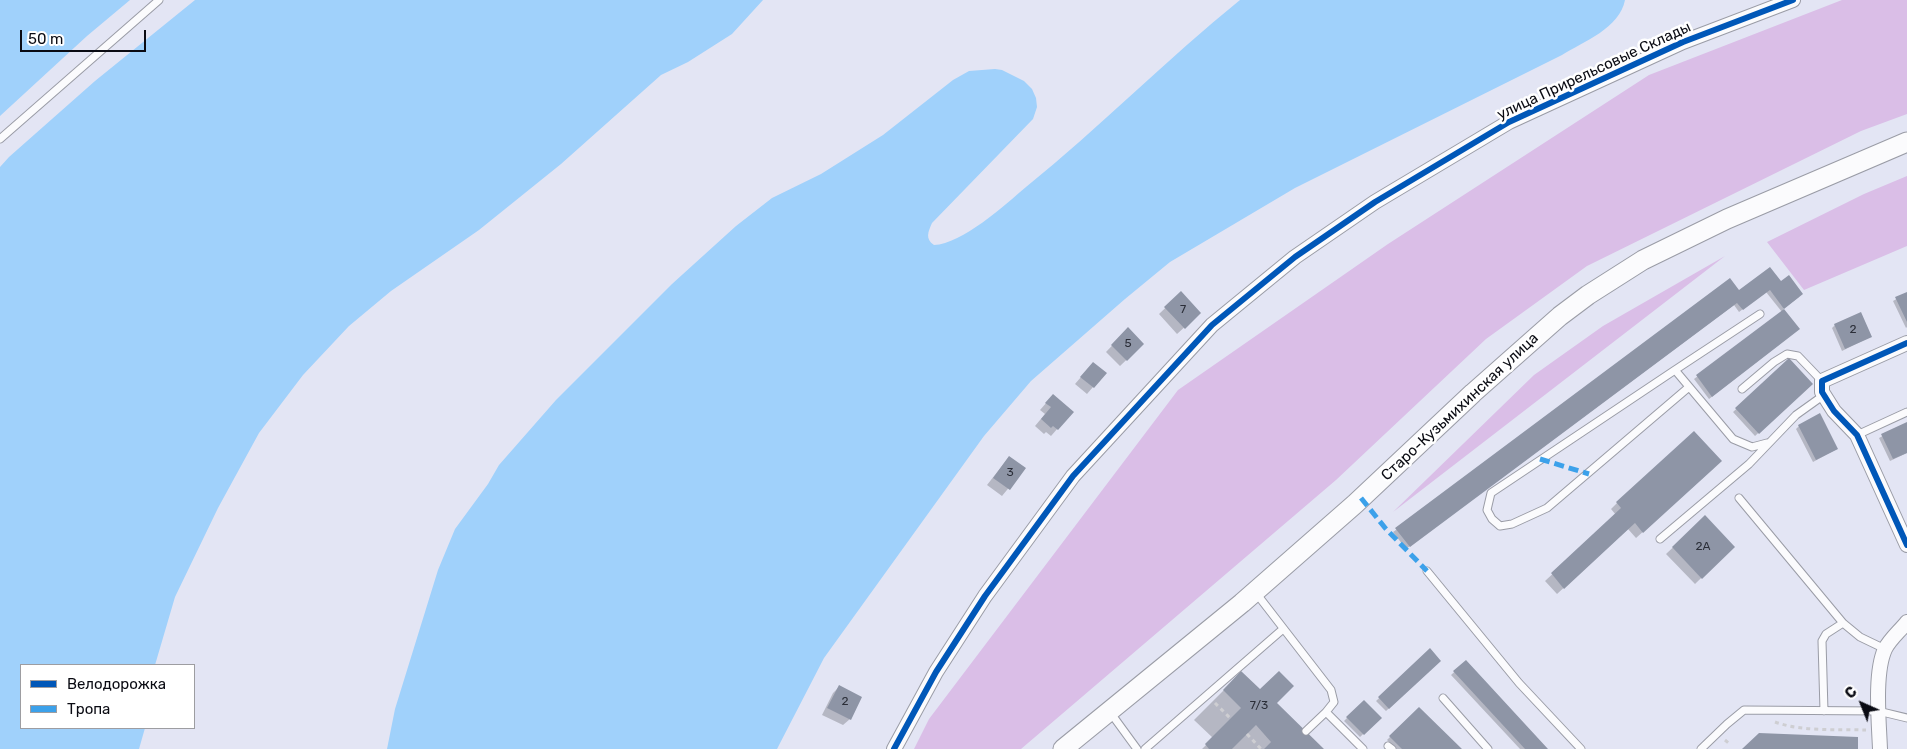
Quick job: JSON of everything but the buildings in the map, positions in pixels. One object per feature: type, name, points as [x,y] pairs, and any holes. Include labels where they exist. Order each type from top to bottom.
[{"type":"main road","name":"Старо-Кузьмихинская улица","points":[[1063,749],[1255,591],[1355,504],[1473,393],[1560,316],[1588,295],[1643,260],[1701,231],[1907,142]]},
{"type":"street","name":"улица Прирельсовые Склады","points":[[894,749],[936,672],[985,596],[1074,476],[1206,332],[1227,312],[1295,256],[1367,207],[1509,122],[1684,42],[1793,0]]},
{"type":"street","points":[[1907,343],[1822,381],[1824,395],[1834,411],[1857,435],[1907,545]]},
{"type":"street","points":[[1880,749],[1878,711],[1882,662],[1886,649],[1907,622]]},
{"type":"lane","points":[[0,139],[159,0]]},
{"type":"lane","points":[[1688,386],[1547,508],[1512,524],[1500,526],[1492,519],[1487,510],[1491,493],[1760,314]]},
{"type":"lane","points":[[1742,389],[1774,362],[1787,354],[1798,356],[1822,381]]},
{"type":"lane","points":[[1674,370],[1733,439],[1752,447],[1767,443]]},
{"type":"lane","points":[[1660,539],[1749,464],[1767,443],[1796,415],[1824,395]]},
{"type":"lane","points":[[1857,435],[1907,412]]},
{"type":"lane","points":[[1739,498],[1843,623],[1860,637],[1886,649]]},
{"type":"lane","points":[[1427,571],[1519,683],[1582,749]]},
{"type":"lane","points":[[1255,591],[1331,690],[1334,702],[1306,731]]},
{"type":"lane","points":[[1824,711],[1822,641],[1826,634],[1843,623]]},
{"type":"lane","points":[[1145,749],[1283,629]]},
{"type":"lane","points":[[1443,698],[1488,749]]},
{"type":"lane","points":[[1700,749],[1744,710],[1878,711],[1907,718]]},
{"type":"lane","points":[[1110,712],[1137,749]]},
{"type":"lane","points":[[1326,712],[1363,749]]},
{"type":"path","points":[[1207,695],[1231,718]]},
{"type":"path","points":[[1770,721],[1784,726],[1860,730]]},
{"type":"path","points":[[1247,734],[1261,749]]},
{"type":"shaded area","points":[[1842,0],[1907,0],[1907,114],[1861,131],[1587,266],[1486,339],[1336,480],[1021,749],[914,749],[929,719],[1178,390],[1388,244],[1649,75]]},
{"type":"shaded area","points":[[1907,176],[1907,246],[1804,290],[1767,242],[1864,194]]},
{"type":"shaded area","points":[[1725,256],[1393,512],[1534,375],[1603,326]]},
{"type":"water","points":[[0,0],[130,0],[87,36],[0,116]]},
{"type":"water","points":[[195,0],[763,0],[732,34],[688,62],[661,75],[561,164],[479,230],[391,291],[349,326],[303,375],[259,433],[218,508],[175,597],[155,664],[20,664],[20,729],[145,729],[139,749],[0,749],[0,167],[95,81]]},
{"type":"water","points":[[1240,0],[1625,0],[1622,10],[1616,19],[1590,39],[1562,55],[1295,188],[1170,262],[1031,381],[984,436],[824,658],[777,749],[387,749],[395,709],[438,570],[455,529],[488,484],[499,465],[556,400],[672,284],[736,226],[772,198],[821,174],[883,135],[953,80],[969,71],[1002,70],[1024,81],[1032,89],[1037,107],[1033,119],[932,223],[928,238],[934,245],[957,238],[995,213]]},
{"type":"marked path","points":[[1540,459],[1589,474]]},
{"type":"marked path","points":[[1361,498],[1386,529],[1427,571]]},
{"type":"cycle path","points":[[894,749],[936,672],[985,596],[1073,476],[1212,325],[1295,257],[1375,202],[1509,122],[1683,42],[1793,0]]},
{"type":"cycle path","points":[[1907,343],[1822,381],[1822,392],[1834,411],[1857,435],[1907,545]]}]
